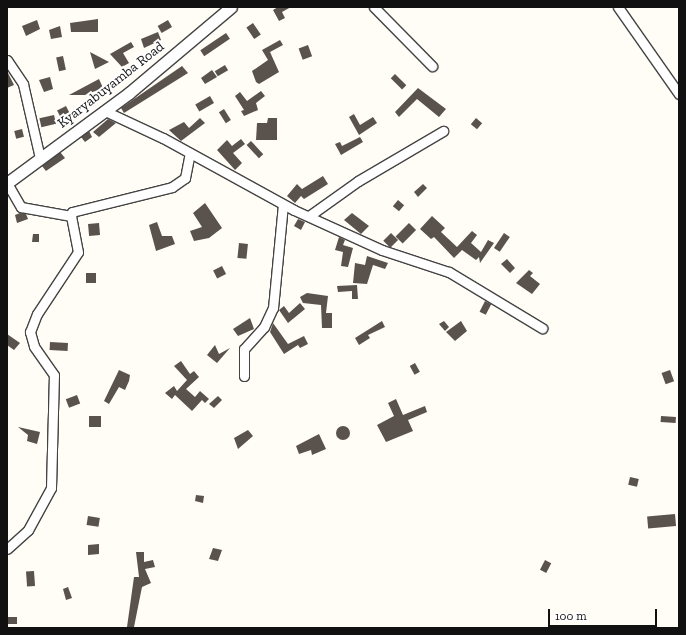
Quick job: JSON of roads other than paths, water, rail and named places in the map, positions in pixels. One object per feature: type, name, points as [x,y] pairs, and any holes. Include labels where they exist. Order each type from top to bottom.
[{"type":"street","name":"Kyaryabuyamba Road","points":[[7,183],[105,111],[231,7]]},
{"type":"street","points":[[374,7],[432,66]]},
{"type":"street","points":[[618,7],[679,94]]},
{"type":"street","points":[[7,60],[23,84],[40,158]]},
{"type":"street","points":[[105,111],[190,153],[283,204],[382,250],[450,272],[542,328]]},
{"type":"street","points":[[309,216],[358,181],[442,131]]},
{"type":"street","points":[[7,550],[28,530],[51,488],[54,375],[34,346],[30,332],[36,314],[78,252],[71,216],[72,212],[172,187],[185,178],[190,153]]},
{"type":"street","points":[[7,183],[21,207],[71,216]]},
{"type":"street","points":[[244,376],[242,361],[244,349],[264,327],[273,308],[283,204]]}]
